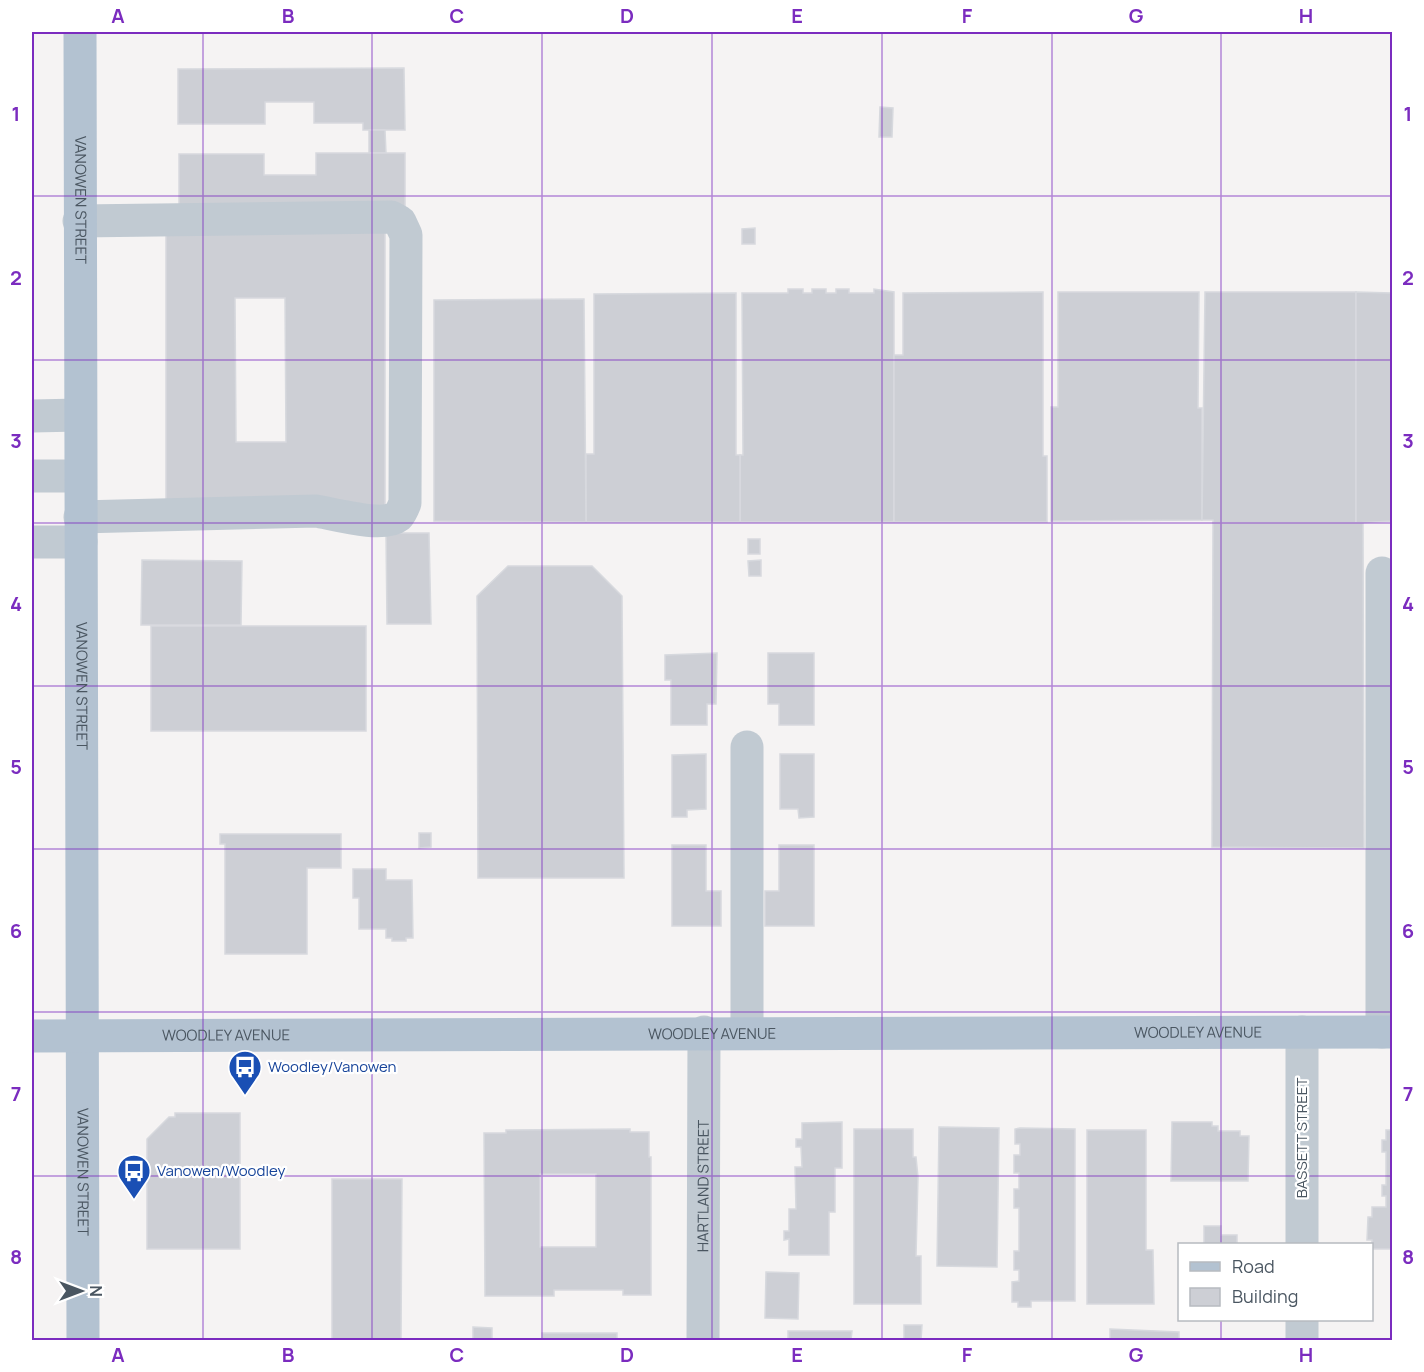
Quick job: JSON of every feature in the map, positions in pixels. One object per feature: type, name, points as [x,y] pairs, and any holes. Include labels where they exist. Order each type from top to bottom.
[{"type":"main road","name":"VANOWEN STREET","points":[[80,32],[83,1341]]},
{"type":"main road","name":"WOODLEY AVENUE","points":[[32,1036],[704,1032],[1387,1032]]},
{"type":"street","points":[[32,542],[80,530],[316,511],[336,517],[391,520],[400,515],[405,503],[406,235],[400,222],[391,217],[318,216],[79,221]]},
{"type":"street","points":[[32,416],[80,415]]},
{"type":"street","points":[[32,476],[80,476]]},
{"type":"street","points":[[1382,573],[1387,1032]]},
{"type":"street","points":[[747,747],[747,1032]]},
{"type":"street","name":"HARTLAND STREET","points":[[703,1341],[704,1032]]},
{"type":"street","name":"BASSETT STREET","points":[[1302,1032],[1302,1243]]},
{"type":"street","points":[[1302,1321],[1302,1341]]},
{"type":"building","points":[[404,68],[405,130],[363,130],[363,123],[314,123],[314,102],[265,102],[265,124],[178,124],[178,69]]},
{"type":"building","points":[[880,107],[893,108],[892,137],[879,137]]},
{"type":"building","points":[[369,130],[385,130],[386,153],[369,153]]},
{"type":"building","points":[[316,153],[405,153],[405,208],[179,208],[179,154],[264,154],[264,175],[316,175]]},
{"type":"building","points":[[385,224],[385,516],[166,509],[166,231]],"holes":[[[235,298],[285,298],[286,442],[236,442]]]},
{"type":"building","points":[[755,228],[755,244],[742,244],[742,229]]},
{"type":"building","points":[[788,289],[803,289],[803,293],[812,293],[812,289],[826,289],[826,293],[836,293],[836,289],[849,289],[849,293],[874,293],[874,289],[894,292],[894,522],[740,522],[740,455],[743,455],[742,293],[788,293]]},
{"type":"building","points":[[1043,292],[1043,456],[1047,456],[1047,522],[894,522],[894,355],[903,355],[903,293]]},
{"type":"building","points":[[1058,292],[1199,292],[1198,408],[1202,408],[1202,520],[1051,521],[1051,407],[1058,407]]},
{"type":"building","points":[[1205,292],[1356,292],[1356,523],[1213,523],[1213,520],[1202,520]]},
{"type":"building","points":[[1356,292],[1392,293],[1392,521],[1356,523]]},
{"type":"building","points":[[736,293],[736,455],[740,455],[740,522],[586,522],[586,454],[594,454],[594,294]]},
{"type":"building","points":[[584,299],[586,522],[434,521],[434,300]]},
{"type":"building","points":[[1213,523],[1363,523],[1364,848],[1212,847]]},
{"type":"building","points":[[386,533],[429,533],[431,624],[387,624]]},
{"type":"building","points":[[748,539],[760,539],[760,554],[748,554]]},
{"type":"building","points":[[142,560],[242,561],[241,625],[141,625]]},
{"type":"building","points":[[761,560],[761,576],[749,576],[748,561]]},
{"type":"building","points":[[508,566],[592,566],[622,596],[624,878],[478,878],[477,596]]},
{"type":"building","points":[[151,626],[366,626],[366,731],[151,731]]},
{"type":"building","points":[[717,653],[716,704],[707,704],[707,725],[671,725],[671,680],[665,680],[665,655]]},
{"type":"building","points":[[768,653],[814,653],[814,725],[779,725],[779,704],[768,704]]},
{"type":"building","points":[[706,754],[706,809],[687,810],[687,817],[672,817],[672,755]]},
{"type":"building","points":[[780,754],[814,754],[814,817],[799,818],[798,809],[780,809]]},
{"type":"building","points":[[419,833],[431,833],[431,847],[419,848]]},
{"type":"building","points":[[220,834],[341,834],[341,868],[307,868],[307,954],[225,954],[225,844],[220,844]]},
{"type":"building","points":[[672,845],[706,845],[706,891],[721,891],[721,926],[672,926]]},
{"type":"building","points":[[779,845],[814,845],[814,926],[765,926],[765,891],[779,891]]},
{"type":"building","points":[[353,869],[386,869],[386,880],[412,880],[413,938],[406,938],[406,941],[392,941],[392,938],[386,938],[386,929],[359,929],[359,898],[353,898]]},
{"type":"building","points":[[175,1113],[240,1113],[240,1249],[147,1249],[147,1139],[169,1117],[175,1117]]},
{"type":"building","points":[[842,1122],[842,1168],[835,1168],[835,1212],[829,1212],[829,1255],[789,1255],[789,1239],[784,1240],[784,1231],[789,1231],[789,1209],[796,1209],[795,1167],[802,1167],[801,1147],[796,1147],[796,1139],[802,1139],[802,1123]]},
{"type":"building","points":[[1172,1122],[1212,1122],[1212,1126],[1218,1126],[1218,1131],[1240,1131],[1240,1136],[1249,1136],[1248,1181],[1171,1181]]},
{"type":"building","points":[[939,1127],[999,1128],[997,1267],[937,1266]]},
{"type":"building","points":[[630,1129],[630,1132],[649,1132],[651,1295],[623,1295],[623,1290],[554,1290],[554,1296],[485,1296],[484,1133],[506,1133],[506,1130]],"holes":[[[540,1174],[596,1174],[596,1247],[540,1247]]]},
{"type":"building","points":[[854,1129],[913,1129],[913,1157],[916,1157],[918,1177],[916,1256],[921,1256],[921,1304],[854,1304]]},
{"type":"building","points":[[1015,1129],[1075,1129],[1075,1301],[1031,1301],[1031,1307],[1018,1307],[1018,1302],[1012,1302],[1012,1282],[1019,1281],[1019,1270],[1014,1270],[1014,1251],[1019,1251],[1019,1208],[1014,1208],[1014,1189],[1019,1189],[1019,1173],[1014,1173],[1014,1155],[1020,1155],[1020,1144],[1015,1144]]},
{"type":"building","points":[[1087,1130],[1146,1130],[1146,1250],[1153,1250],[1154,1304],[1087,1304]]},
{"type":"building","points":[[1386,1130],[1392,1130],[1392,1249],[1373,1249],[1372,1240],[1367,1240],[1368,1217],[1372,1217],[1372,1207],[1386,1207],[1386,1196],[1382,1196],[1382,1185],[1386,1185],[1386,1152],[1382,1152],[1382,1140],[1386,1140]]},
{"type":"building","points":[[332,1179],[402,1179],[401,1340],[332,1340]]},
{"type":"building","points":[[1204,1226],[1221,1226],[1221,1235],[1237,1235],[1237,1243],[1204,1243]]},
{"type":"building","points":[[766,1272],[799,1273],[798,1319],[765,1318]]},
{"type":"building","points":[[904,1325],[922,1325],[921,1340],[904,1340]]},
{"type":"building","points":[[473,1327],[492,1328],[492,1340],[473,1340]]},
{"type":"building","points":[[1110,1329],[1179,1332],[1179,1340],[1110,1340]]},
{"type":"building","points":[[788,1331],[852,1331],[851,1340],[788,1340]]},
{"type":"building","points":[[542,1333],[617,1333],[617,1340],[542,1340]]},
{"type":"place","name":"Woodley/Vanowen","points":[[245,1096]]},
{"type":"place","name":"Vanowen/Woodley","points":[[134,1200]]}]
